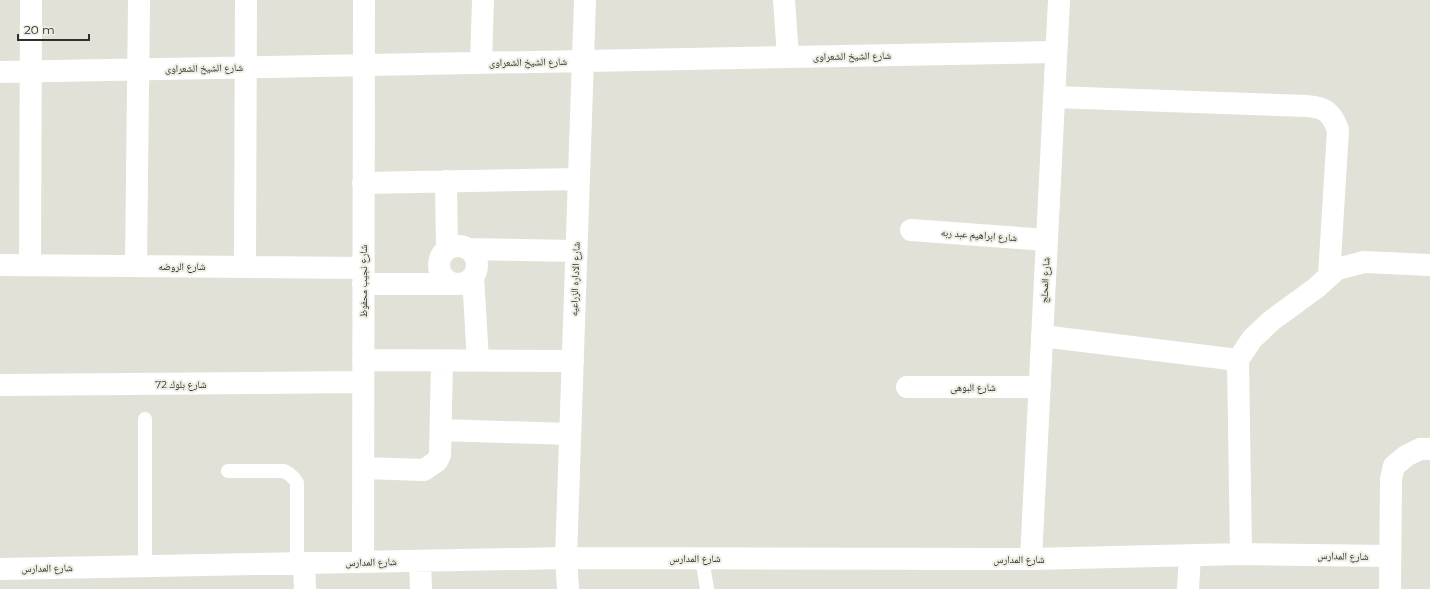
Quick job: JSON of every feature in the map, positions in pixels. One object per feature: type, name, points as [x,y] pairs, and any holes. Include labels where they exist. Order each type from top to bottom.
[{"type":"street","points":[[30,265],[31,0]]},
{"type":"street","points":[[136,266],[139,0]]},
{"type":"street","points":[[245,267],[246,0]]},
{"type":"street","name":"شارع نجيب محفوظ","points":[[363,562],[364,0]]},
{"type":"street","points":[[481,63],[483,0]]},
{"type":"street","name":"شارع الاداره الزراعيه","points":[[568,589],[566,558],[585,0]]},
{"type":"street","points":[[784,0],[788,57]]},
{"type":"street","name":"شارع المحلج","points":[[1031,559],[1059,0]]},
{"type":"street","name":"شارع الشيخ الشعراوى","points":[[0,72],[1056,52]]},
{"type":"street","points":[[1054,97],[1307,106],[1318,107],[1327,111],[1334,120],[1338,130],[1329,276]]},
{"type":"street","points":[[363,183],[579,179]]},
{"type":"street","points":[[446,181],[447,249]]},
{"type":"street","name":"شارع ابراهيم عبد ربه","points":[[911,230],[1047,240]]},
{"type":"street","points":[[454,246],[461,246],[468,249],[474,254],[476,262],[476,269],[473,276],[468,282],[461,284],[453,284],[446,281],[441,275],[439,268],[439,261],[442,254],[447,249],[454,246]]},
{"type":"street","points":[[468,249],[576,251]]},
{"type":"street","points":[[1241,554],[1238,360],[1252,339],[1271,321],[1316,288],[1337,269],[1364,262],[1430,265]]},
{"type":"street","name":"شارع الروضه","points":[[0,265],[245,267],[453,284]]},
{"type":"street","points":[[473,276],[478,361]]},
{"type":"street","points":[[1042,336],[1238,360]]},
{"type":"street","points":[[363,360],[573,361]]},
{"type":"street","points":[[363,468],[424,470],[436,461],[440,455],[442,360]]},
{"type":"street","name":"شارع بلوك 72","points":[[0,385],[363,382]]},
{"type":"street","name":"شارع البوهى","points":[[907,387],[1040,387]]},
{"type":"street","points":[[441,430],[570,434]]},
{"type":"street","points":[[1390,589],[1391,479],[1394,466],[1406,456],[1420,449],[1430,449]]},
{"type":"street","name":"شارع المدارس","points":[[0,569],[566,558],[1031,559],[1241,554],[1390,556]]},
{"type":"street","points":[[1188,589],[1190,556]]},
{"type":"street","points":[[420,561],[422,589]]},
{"type":"street","points":[[301,563],[304,589]]},
{"type":"lane","points":[[145,419],[145,566]]},
{"type":"lane","points":[[228,471],[284,471],[294,478],[296,483],[301,563]]},
{"type":"lane","points":[[702,558],[707,589]]}]
